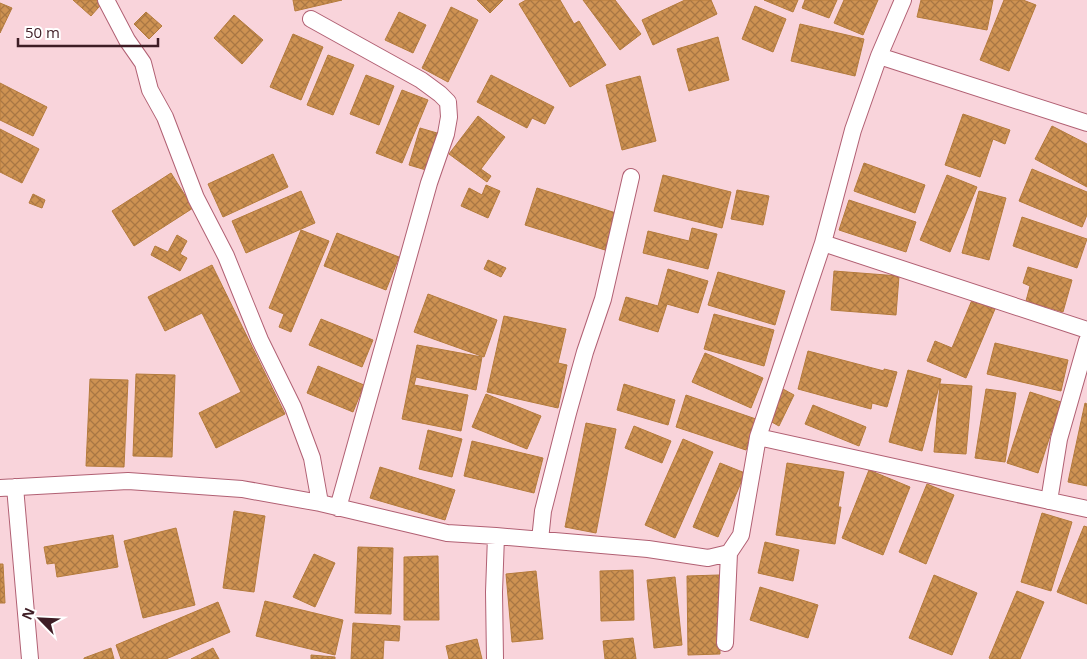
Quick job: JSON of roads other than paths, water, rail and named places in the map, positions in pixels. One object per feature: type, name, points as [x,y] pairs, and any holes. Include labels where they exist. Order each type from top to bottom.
[{"type":"street","points":[[106,0],[127,40],[143,63],[150,90],[165,117],[196,198],[226,256],[260,340],[293,407],[312,458],[320,503]]},
{"type":"street","points":[[725,643],[729,553],[741,535],[758,437],[823,243],[853,130],[879,56],[903,0]]},
{"type":"street","points":[[311,19],[421,80],[448,102],[449,116],[446,134],[429,183],[338,508]]},
{"type":"street","points":[[879,56],[1087,123]]},
{"type":"street","points":[[540,540],[545,502],[568,413],[603,299],[631,178]]},
{"type":"street","points":[[823,243],[1087,330]]},
{"type":"street","points":[[1049,501],[1059,439],[1087,341]]},
{"type":"street","points":[[758,437],[1087,509]]},
{"type":"street","points":[[30,659],[7,487],[128,481],[242,489],[320,503],[447,533],[648,549],[708,558],[729,553]]},
{"type":"street","points":[[495,659],[494,592],[496,536]]}]
